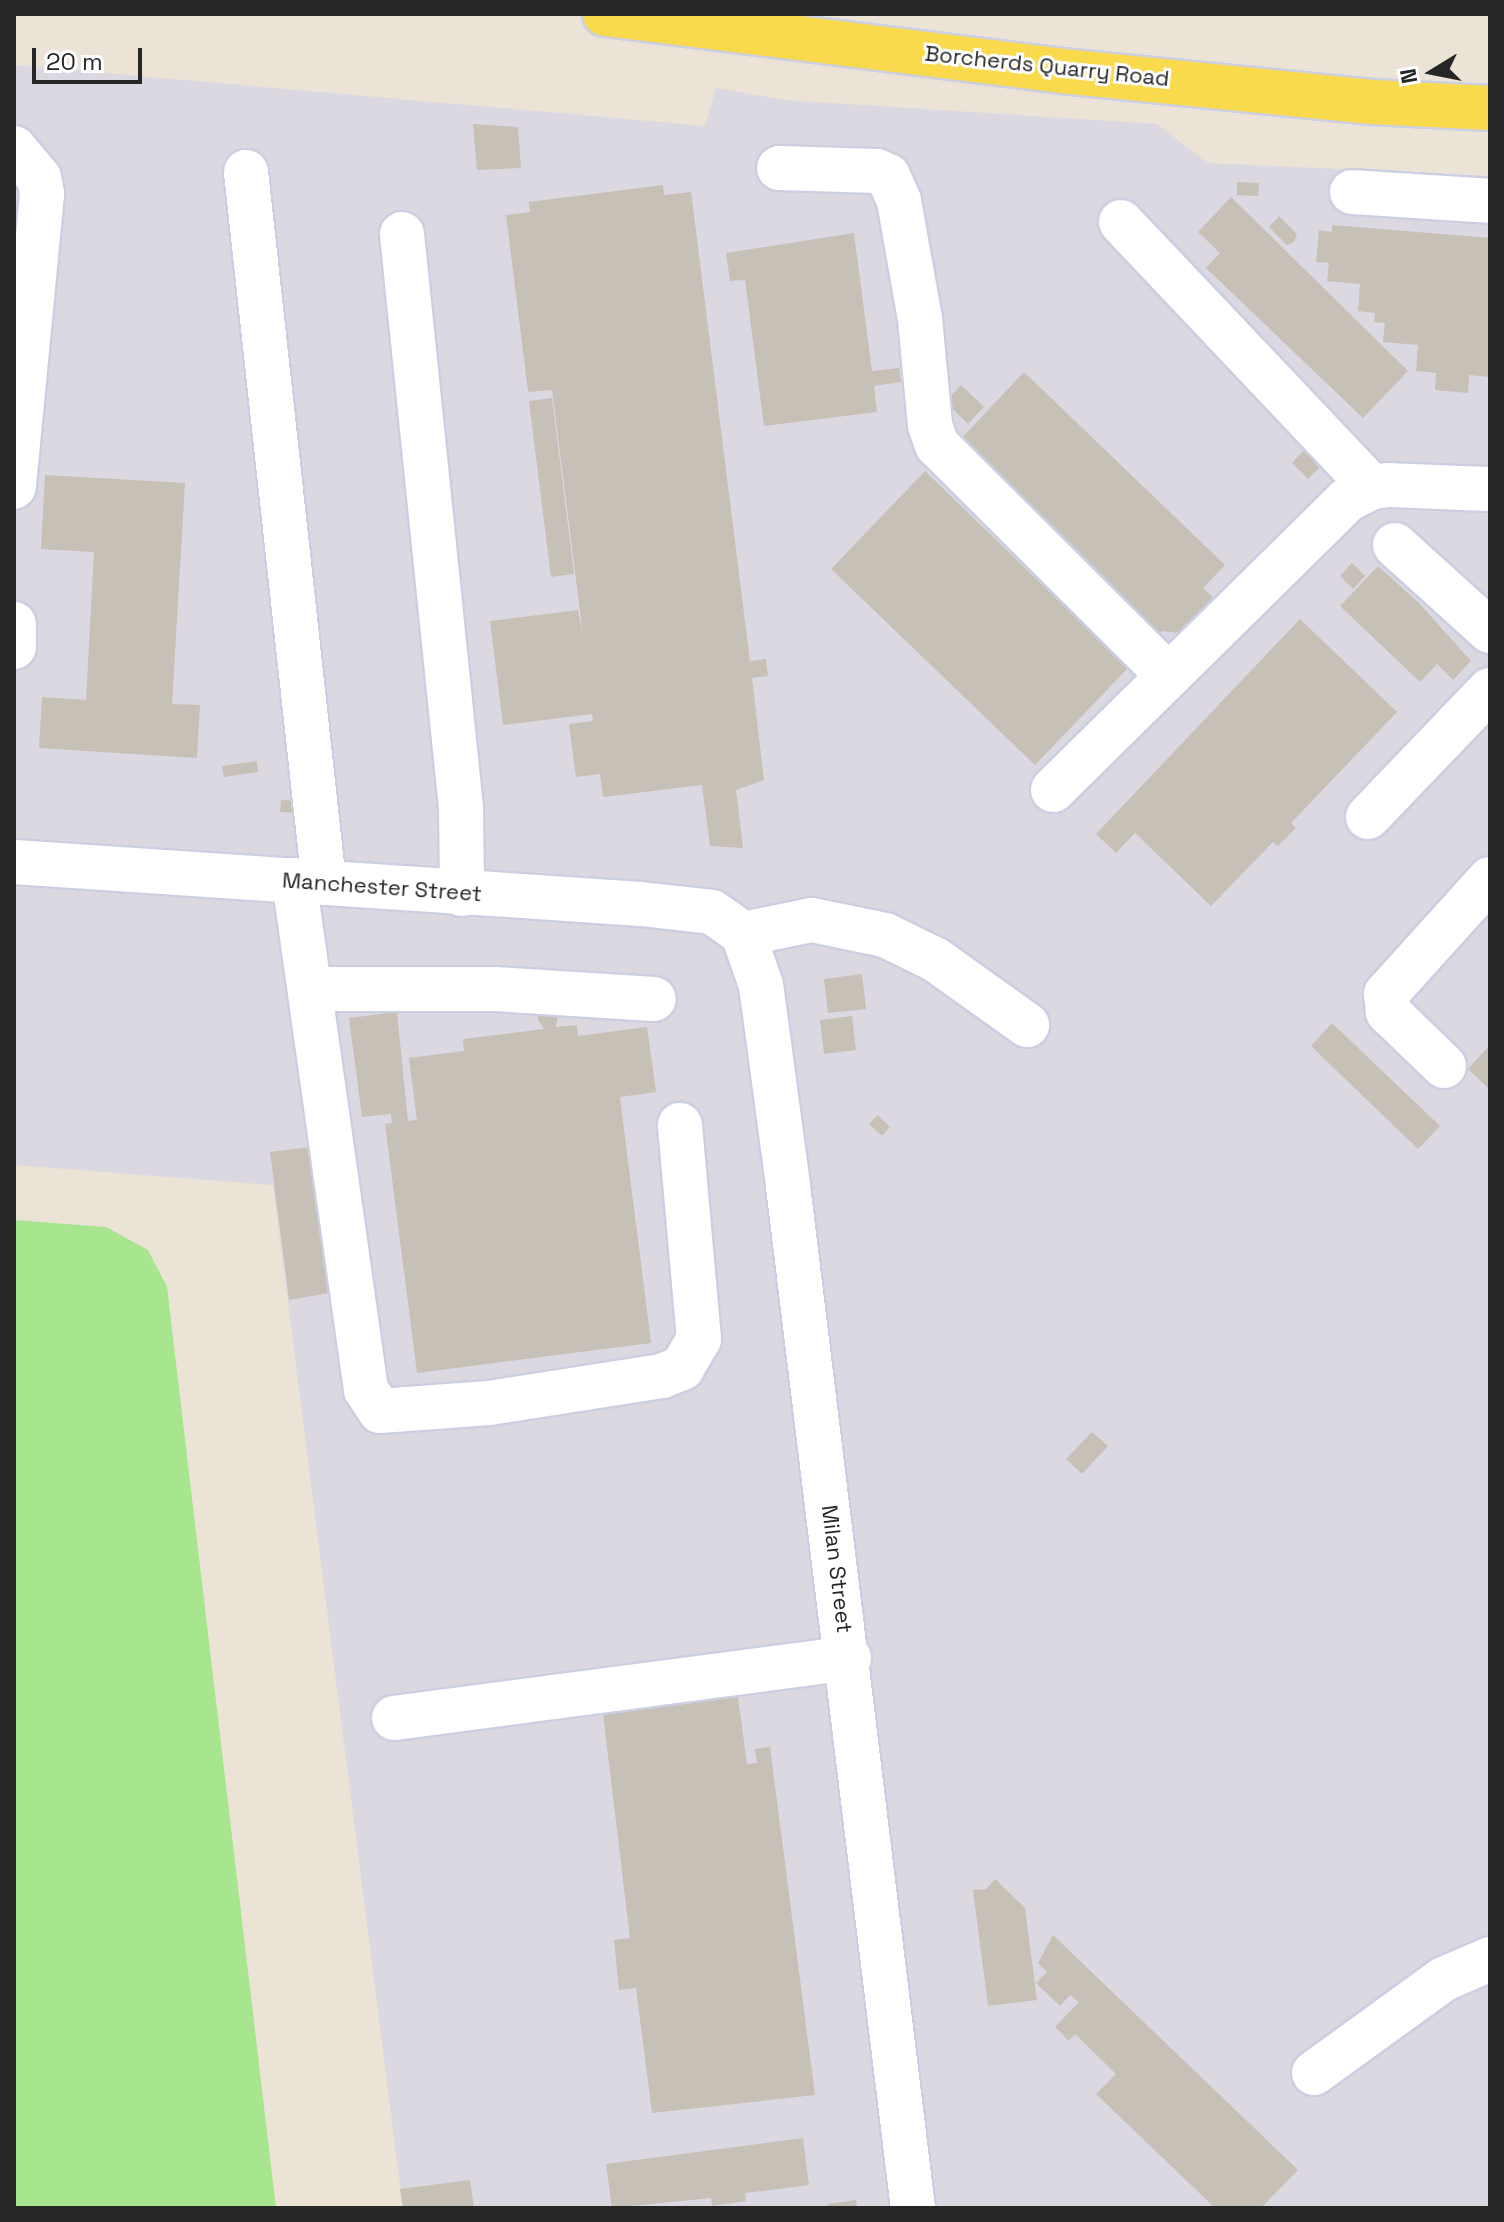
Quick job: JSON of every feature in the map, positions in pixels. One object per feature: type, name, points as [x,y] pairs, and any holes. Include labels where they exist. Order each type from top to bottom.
[{"type":"main road","name":"Borcherds Quarry Road","points":[[605,14],[1062,71],[1372,102],[1490,108]]},
{"type":"street","points":[[14,148],[39,178],[42,194],[14,487]]},
{"type":"street","points":[[779,168],[877,171],[888,176],[899,201],[920,319],[930,425],[937,445],[1166,673]]},
{"type":"street","points":[[246,172],[309,882],[310,989],[366,1390],[380,1411],[489,1403],[662,1376],[682,1368],[699,1339],[680,1125]]},
{"type":"street","points":[[1352,192],[1490,201]]},
{"type":"street","points":[[1121,222],[1372,487]]},
{"type":"street","points":[[402,234],[461,808],[462,894]]},
{"type":"street","points":[[1053,790],[1166,673],[1315,528],[1372,487],[1490,489]]},
{"type":"street","points":[[1395,545],[1490,631]]},
{"type":"street","points":[[14,624],[14,647]]},
{"type":"street","points":[[1368,817],[1490,690]]},
{"type":"street","name":"Manchester Street","points":[[14,862],[712,912],[743,934]]},
{"type":"street","points":[[1444,1066],[1388,1012],[1386,994],[1490,879]]},
{"type":"street","points":[[743,934],[812,920],[885,935],[936,960],[1027,1025]]},
{"type":"street","name":"Milan Street","points":[[743,934],[761,985],[849,1658],[913,2208]]},
{"type":"street","points":[[310,989],[495,989],[654,999]]},
{"type":"street","points":[[394,1718],[849,1658]]},
{"type":"street","points":[[1314,2073],[1444,1979],[1490,1959]]},
{"type":"shaded area","points":[[14,65],[705,126],[716,88],[784,100],[1157,124],[1208,163],[1490,176],[1490,2208],[403,2208],[273,1185],[14,1165]]},
{"type":"green space","points":[[14,1220],[106,1227],[148,1250],[167,1287],[276,2208],[14,2208]]},
{"type":"building","points":[[473,124],[518,127],[521,168],[477,170]]},
{"type":"building","points":[[1237,182],[1259,183],[1258,196],[1237,195]]},
{"type":"building","points":[[663,185],[664,195],[691,192],[750,661],[766,659],[768,676],[752,678],[764,780],[736,790],[743,848],[710,846],[702,785],[603,797],[600,774],[576,777],[569,724],[593,721],[592,714],[503,725],[490,621],[578,610],[583,635],[552,390],[528,392],[506,215],[530,212],[529,202]]},
{"type":"building","points":[[1231,197],[1408,371],[1363,418],[1206,268],[1220,253],[1198,232]]},
{"type":"building","points":[[1279,216],[1297,234],[1294,242],[1287,245],[1269,227]]},
{"type":"building","points":[[1332,225],[1490,238],[1490,377],[1469,375],[1468,393],[1435,390],[1436,373],[1416,371],[1418,345],[1383,342],[1385,323],[1374,322],[1375,313],[1358,311],[1360,284],[1327,281],[1329,263],[1316,262],[1319,230],[1332,232]]},
{"type":"building","points":[[854,233],[872,371],[899,368],[901,382],[874,386],[877,412],[764,426],[745,280],[730,281],[726,253]]},
{"type":"building","points":[[1024,372],[1225,565],[1203,588],[1218,602],[1188,634],[1162,631],[1157,636],[957,443]]},
{"type":"building","points":[[961,385],[984,407],[968,424],[945,402]]},
{"type":"building","points":[[552,398],[574,574],[551,577],[529,401]]},
{"type":"building","points":[[1316,438],[1332,455],[1308,479],[1292,463]]},
{"type":"building","points":[[925,471],[1128,668],[1035,765],[831,569]]},
{"type":"building","points":[[45,475],[185,483],[172,704],[200,705],[197,758],[39,748],[42,697],[86,700],[94,552],[41,549]]},
{"type":"building","points":[[1352,563],[1365,576],[1353,589],[1340,576]]},
{"type":"building","points":[[1378,566],[1419,603],[1471,661],[1453,680],[1437,664],[1420,682],[1340,606]]},
{"type":"building","points":[[1300,619],[1397,712],[1291,823],[1296,828],[1278,846],[1273,842],[1211,906],[1135,833],[1116,853],[1096,834]]},
{"type":"building","points":[[257,761],[258,772],[224,777],[222,766]]},
{"type":"building","points":[[281,800],[295,801],[294,813],[280,812]]},
{"type":"building","points":[[862,974],[866,1009],[828,1013],[824,979]]},
{"type":"building","points":[[542,1011],[558,1015],[556,1027],[577,1025],[578,1036],[647,1027],[656,1092],[620,1097],[651,1343],[417,1373],[385,1124],[392,1123],[391,1114],[362,1117],[349,1018],[397,1012],[408,1121],[417,1120],[409,1058],[464,1051],[463,1039],[544,1029],[537,1018]]},
{"type":"building","points":[[852,1016],[856,1050],[824,1054],[820,1020]]},
{"type":"building","points":[[1332,1023],[1440,1126],[1418,1149],[1311,1046]]},
{"type":"building","points":[[1490,1045],[1490,1090],[1468,1069]]},
{"type":"building","points":[[878,1115],[890,1127],[882,1136],[869,1124]]},
{"type":"building","points":[[310,1147],[329,1293],[289,1300],[270,1152]]},
{"type":"building","points":[[1092,1432],[1108,1446],[1082,1474],[1066,1459]]},
{"type":"building","points":[[738,1697],[747,1764],[757,1763],[755,1749],[770,1747],[815,2095],[652,2113],[636,1988],[619,1990],[614,1940],[630,1938],[603,1714]]},
{"type":"building","points":[[995,1879],[1025,1908],[1037,2000],[988,2006],[973,1890],[986,1889]]},
{"type":"building","points":[[1053,1935],[1298,2170],[1261,2208],[1215,2208],[1096,2094],[1116,2074],[1075,2034],[1069,2041],[1055,2027],[1079,2002],[1070,1995],[1060,2006],[1036,1983],[1047,1972],[1038,1963]]},
{"type":"building","points":[[803,2138],[809,2185],[745,2193],[746,2201],[712,2206],[711,2198],[612,2208],[606,2164]]},
{"type":"building","points":[[470,2180],[474,2208],[403,2208],[400,2189]]},
{"type":"building","points":[[856,2200],[857,2208],[828,2208],[828,2204]]}]
